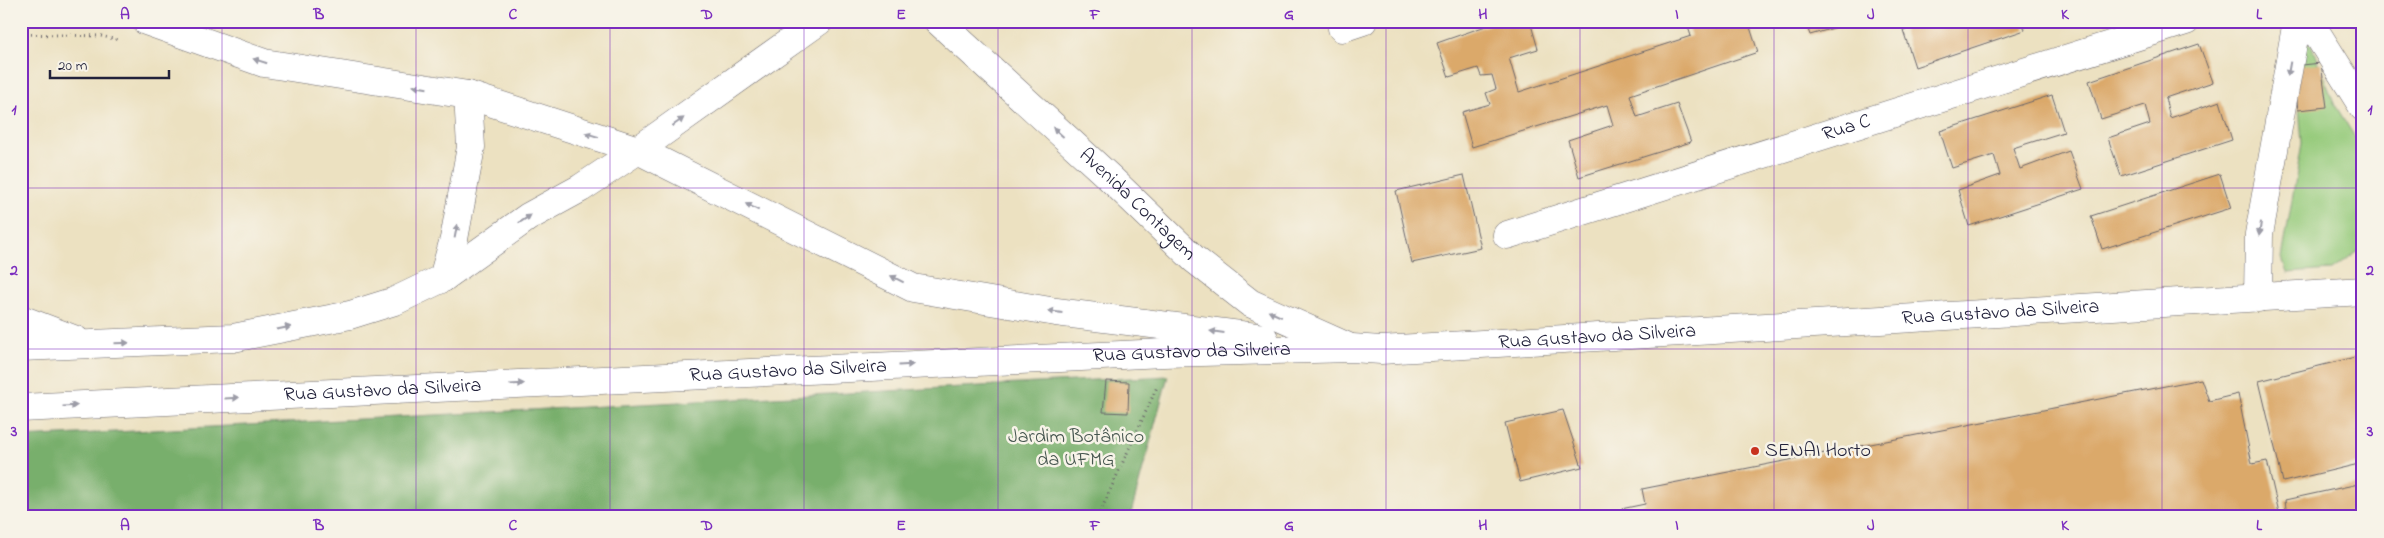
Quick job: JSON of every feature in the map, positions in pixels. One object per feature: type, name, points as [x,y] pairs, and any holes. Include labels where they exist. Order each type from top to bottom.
[{"type":"main road","points":[[146,21],[264,62],[468,95],[638,150],[914,288],[1056,312],[1352,348]]},
{"type":"main road","points":[[21,347],[233,338],[350,314],[395,301],[443,278],[528,217],[581,188],[638,150],[819,21]]},
{"type":"main road","name":"Avenida Contagem","points":[[938,21],[959,30],[989,69],[1110,178],[1194,259],[1250,303],[1352,348]]},
{"type":"main road","name":"Rua C","points":[[1507,235],[2186,21]]},
{"type":"main road","points":[[2258,298],[2259,234],[2297,21]]},
{"type":"main road","points":[[2309,21],[2363,107]]},
{"type":"main road","points":[[443,278],[454,240],[471,147],[468,95]]},
{"type":"main road","name":"Rua Gustavo da Silveira","points":[[21,408],[1163,353],[1352,348],[1381,350],[2258,298],[2358,287]]},
{"type":"main road","points":[[21,319],[88,344]]},
{"type":"path","points":[[1098,517],[1157,387],[1163,353]]},
{"type":"green space","points":[[2308,43],[2311,45],[2335,105],[2363,150],[2363,248],[2332,270],[2287,273],[2282,258],[2302,143],[2297,82],[2305,45]]},
{"type":"green space","name":"Jardim Botânico da UFMG","points":[[1168,376],[1130,517],[21,517],[21,437]]},
{"type":"building","points":[[1500,21],[1530,21],[1538,49],[1509,58],[1519,92],[1691,36],[1686,21],[1716,21],[1718,27],[1736,21],[1748,21],[1758,52],[1630,95],[1637,117],[1677,104],[1691,142],[1579,177],[1568,140],[1613,125],[1607,105],[1472,147],[1462,112],[1490,104],[1486,93],[1496,89],[1492,75],[1481,76],[1478,68],[1449,77],[1437,43]]},
{"type":"building","points":[[1805,21],[1854,21],[1854,22],[1810,35]]},
{"type":"building","points":[[1928,21],[2022,21],[2025,30],[1915,67],[1903,30]]},
{"type":"building","points":[[2199,44],[2213,82],[2165,98],[2170,118],[2220,101],[2232,140],[2121,176],[2108,138],[2150,124],[2145,105],[2101,119],[2089,81]]},
{"type":"building","points":[[2321,63],[2327,107],[2298,110],[2293,66]]},
{"type":"building","points":[[2052,95],[2064,132],[2013,148],[2020,169],[2069,151],[2083,189],[1969,226],[1958,190],[2000,175],[1994,155],[1952,168],[1940,131]]},
{"type":"building","points":[[2220,174],[2231,208],[2102,249],[2091,216]]},
{"type":"building","points":[[1464,175],[1481,248],[1412,263],[1396,191]]},
{"type":"building","points":[[2363,355],[2363,463],[2283,482],[2259,381]]},
{"type":"building","points":[[2201,379],[2209,401],[2238,394],[2252,464],[2267,461],[2280,517],[1623,517],[1621,509],[1645,504],[1642,489]]},
{"type":"building","points":[[1106,381],[1129,382],[1128,413],[1103,412]]},
{"type":"building","points":[[1563,410],[1582,467],[1520,482],[1505,423]]},
{"type":"building","points":[[2363,483],[2363,517],[2287,517],[2285,500]]},
{"type":"place","name":"SENAI Horto","points":[[1755,451]]}]
